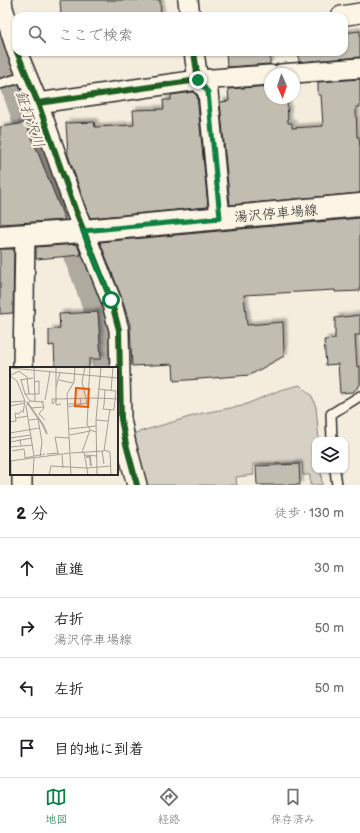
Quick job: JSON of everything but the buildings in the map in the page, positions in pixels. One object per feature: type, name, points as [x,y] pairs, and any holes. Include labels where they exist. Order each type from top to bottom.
[{"type":"main road","name":"湯沢停車場線","points":[[0,237],[83,231],[360,205]]},
{"type":"street","points":[[2,0],[12,36]]},
{"type":"street","points":[[188,0],[190,12]]},
{"type":"street","points":[[348,15],[360,13]]},
{"type":"street","points":[[19,56],[38,103],[83,231],[111,300],[119,330],[121,420],[137,485]]},
{"type":"street","points":[[195,56],[198,80],[208,92],[220,218]]},
{"type":"street","points":[[300,73],[360,68]]},
{"type":"street","points":[[38,103],[198,80],[264,75]]},
{"type":"street","points":[[23,367],[25,235]]},
{"type":"lane","points":[[0,84],[26,76]]},
{"type":"lane","points":[[332,437],[331,414],[360,396]]},
{"type":"lane","points":[[335,473],[337,485]]},
{"type":"shaded area","points":[[300,385],[312,396],[316,407],[319,437],[312,437],[312,473],[321,473],[322,485],[310,485],[310,475],[303,475],[302,463],[253,464],[254,475],[236,477],[237,485],[143,485],[132,434],[203,413],[242,406],[280,390]]},
{"type":"waterway","name":"鉦打沢川","points":[[0,32],[60,207]]},
{"type":"waterway","name":"鉦打沢川","points":[[81,256],[108,329],[110,367]]},
{"type":"cycle path","points":[[19,56],[38,103],[75,209],[111,300],[119,330],[121,419],[137,485]]},
{"type":"cycle path","points":[[38,103],[198,80],[195,56]]},
{"type":"route","points":[[111,300],[83,231],[220,218],[208,92],[198,80]]}]
